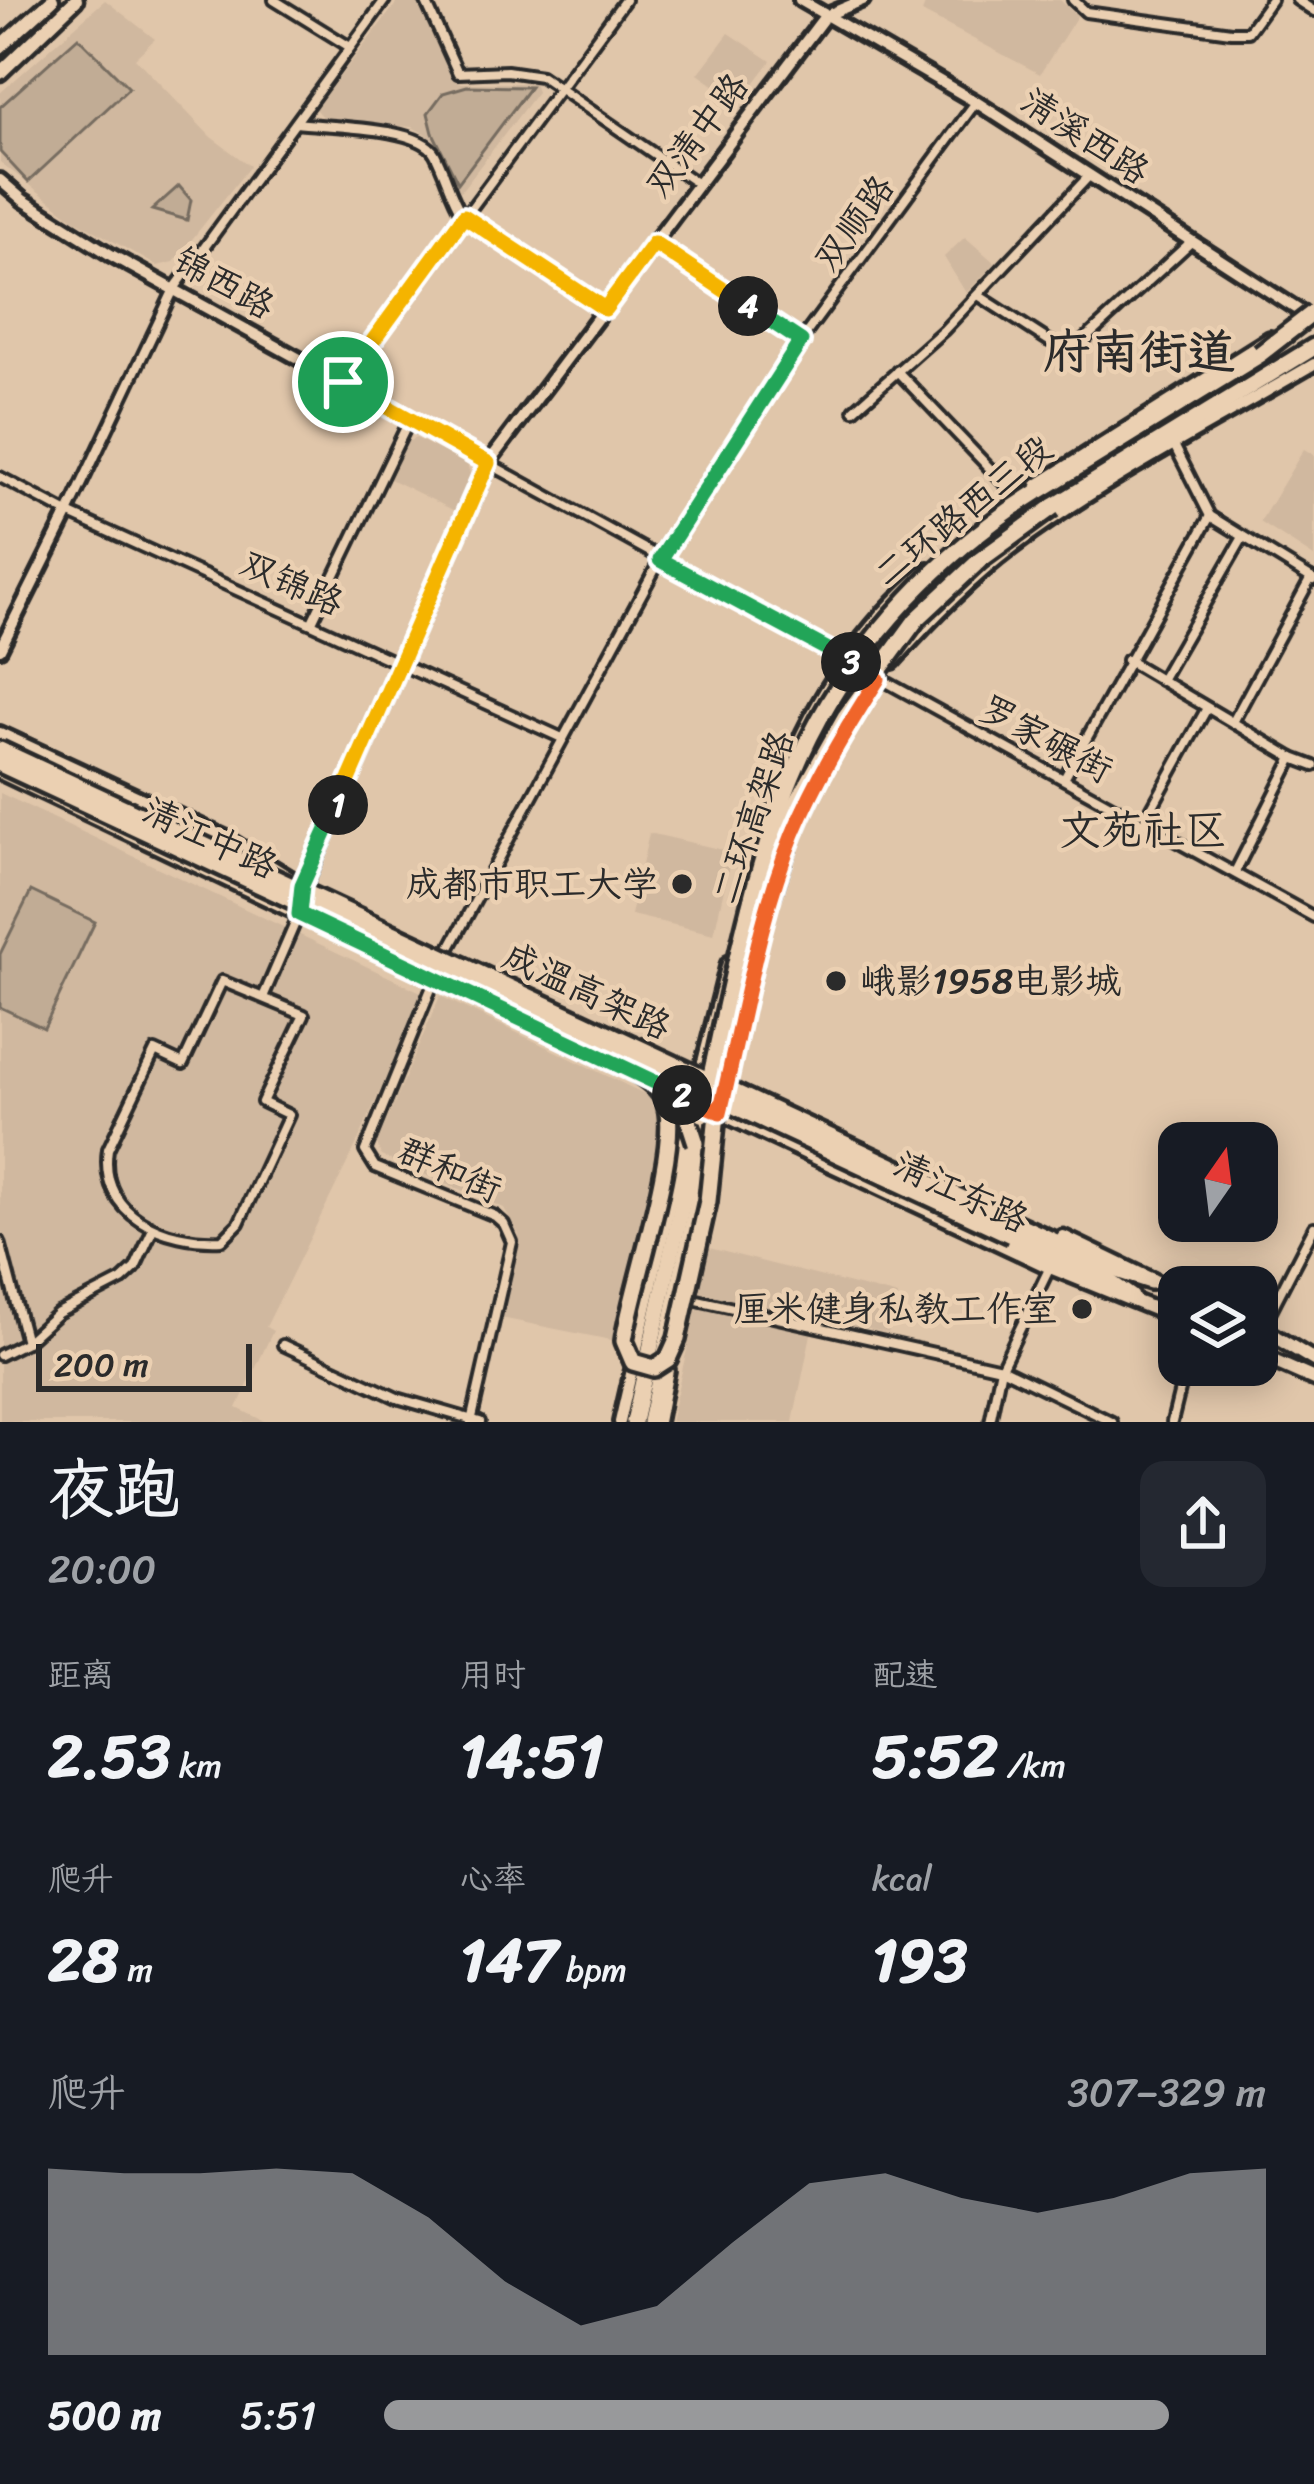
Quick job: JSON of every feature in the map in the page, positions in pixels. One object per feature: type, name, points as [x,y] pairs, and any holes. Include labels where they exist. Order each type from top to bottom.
[{"type":"highway","name":"二环高架路","points":[[634,1422],[695,1143],[772,833],[810,737],[849,671],[938,569],[990,525],[1312,316]]},
{"type":"highway","name":"二环高架路","points":[[654,1422],[776,854],[807,783],[878,667],[916,620],[980,560],[1053,507],[1263,379],[1314,356]]},
{"type":"highway","name":"成温高架路","points":[[0,742],[1014,1230],[1131,1297]]},
{"type":"highway","name":"成温高架路","points":[[0,768],[1014,1230],[1150,1281]]},
{"type":"highway","points":[[419,959],[454,984],[627,1066],[677,1095],[688,1111],[695,1143]]},
{"type":"highway","points":[[627,1066],[659,1091],[669,1118],[625,1332],[628,1355],[639,1366],[659,1366],[674,1351],[708,1201],[718,1113]]},
{"type":"main road","points":[[0,47],[52,0]]},
{"type":"main road","points":[[0,73],[76,0]]},
{"type":"main road","name":"清溪西路","points":[[800,0],[976,102],[1312,316]]},
{"type":"main road","points":[[825,16],[863,0]]},
{"type":"main road","name":"双清中路","points":[[299,914],[302,885],[488,463],[825,16]]},
{"type":"main road","name":"锦西路","points":[[0,180],[64,227],[488,463]]},
{"type":"main road","name":"二环路西三段","points":[[620,1422],[748,881],[776,795],[815,706],[844,658],[913,582],[1017,497],[1312,316]]},
{"type":"main road","name":"二环路西三段","points":[[654,1422],[754,964],[792,838],[829,760],[878,679],[931,620],[1013,547],[1314,356]]},
{"type":"main road","points":[[0,649],[68,513]]},
{"type":"main road","name":"清江中路","points":[[0,742],[727,1086]]},
{"type":"main road","name":"清江中路","points":[[0,768],[718,1113]]},
{"type":"main road","name":"清江东路","points":[[727,1086],[1124,1263],[1158,1284]]},
{"type":"main road","name":"清江东路","points":[[718,1113],[1050,1267],[1158,1309]]},
{"type":"main road","points":[[1278,1341],[1314,1360]]},
{"type":"main road","points":[[1278,1364],[1314,1379]]},
{"type":"street","points":[[274,0],[350,47]]},
{"type":"street","points":[[68,513],[173,289],[385,0]]},
{"type":"street","points":[[424,0],[458,74],[541,76],[698,184]]},
{"type":"street","points":[[343,382],[625,0]]},
{"type":"street","points":[[1073,0],[1086,12],[1231,32],[1248,32],[1271,0]]},
{"type":"street","points":[[1297,0],[1314,11]]},
{"type":"street","name":"双顺路","points":[[446,955],[660,560],[801,341],[976,102]]},
{"type":"street","points":[[295,123],[414,136],[433,150],[451,198],[464,216],[605,309]]},
{"type":"street","points":[[854,410],[978,295],[1090,176]]},
{"type":"street","points":[[978,295],[1072,351],[1192,241]]},
{"type":"street","points":[[654,243],[801,341]]},
{"type":"street","points":[[897,371],[1017,497]]},
{"type":"street","points":[[312,622],[410,419]]},
{"type":"street","points":[[1174,445],[1210,516],[1312,579],[1233,722]]},
{"type":"street","name":"罗家碾街","points":[[488,463],[1314,917]]},
{"type":"street","name":"双锦路","points":[[0,477],[68,513],[562,738]]},
{"type":"street","points":[[1064,779],[1210,516]]},
{"type":"street","points":[[1161,680],[1243,537]]},
{"type":"street","points":[[1127,660],[1314,766]]},
{"type":"street","points":[[1144,822],[1207,708]]},
{"type":"street","points":[[1235,872],[1293,758]]},
{"type":"street","points":[[264,995],[299,914]]},
{"type":"street","name":"群和街","points":[[436,978],[365,1151],[375,1167],[495,1216],[509,1232],[512,1242],[474,1422]]},
{"type":"street","points":[[222,981],[264,995],[304,1015],[262,1102],[290,1115],[239,1223],[222,1240],[191,1242],[153,1228],[122,1208],[105,1167],[108,1150],[155,1052],[182,1064],[222,981]]},
{"type":"street","points":[[1278,1293],[1314,1227]]},
{"type":"street","points":[[0,1355],[26,1342],[58,1312],[122,1280],[135,1268],[153,1228]]},
{"type":"street","points":[[0,1242],[26,1342]]},
{"type":"street","points":[[990,1422],[1001,1368],[1050,1267]]},
{"type":"street","points":[[680,1296],[1001,1368],[1112,1422]]},
{"type":"street","points":[[283,1346],[397,1398],[474,1422]]},
{"type":"street","points":[[1172,1422],[1181,1386]]},
{"type":"shaded area","points":[[105,0],[155,39],[135,58],[211,137],[250,166],[174,262],[157,266],[74,219],[0,162],[0,93]]},
{"type":"shaded area","points":[[399,0],[417,0],[451,77],[461,83],[534,83],[537,92],[461,191],[453,189],[427,135],[412,127],[325,120],[315,109]]},
{"type":"shaded area","points":[[927,0],[1060,0],[1077,16],[1040,74],[922,12]]},
{"type":"shaded area","points":[[729,33],[771,61],[739,103],[698,74]]},
{"type":"shaded area","points":[[78,37],[129,88],[28,182],[0,152],[0,107]]},
{"type":"shaded area","points":[[467,86],[530,87],[458,183],[428,113],[443,93]]},
{"type":"shaded area","points":[[179,186],[191,200],[187,220],[152,210]]},
{"type":"shaded area","points":[[965,237],[995,263],[966,293],[944,257]]},
{"type":"shaded area","points":[[416,438],[467,464],[471,477],[455,511],[390,479],[407,442]]},
{"type":"shaded area","points":[[1304,449],[1314,455],[1314,557],[1260,522]]},
{"type":"shaded area","points":[[0,793],[423,993],[359,1139],[266,1327],[273,1331],[237,1408],[266,1422],[0,1422]]},
{"type":"shaded area","name":"成都市职工大学","points":[[649,833],[732,852],[714,934],[631,915]]},
{"type":"shaded area","points":[[31,891],[95,922],[44,1028],[0,1007],[0,954]]},
{"type":"shaded area","points":[[440,996],[653,1098],[660,1114],[658,1148],[616,1341],[501,1318],[519,1235],[504,1208],[381,1156],[377,1143]]},
{"type":"shaded area","points":[[709,1248],[898,1296],[888,1333],[698,1294]]},
{"type":"shaded area","points":[[704,1304],[812,1329],[793,1422],[670,1422],[696,1311]]},
{"type":"place","name":"成都市职工大学","points":[[682,884]]},
{"type":"place","name":"峨影1958电影城","points":[[836,981]]},
{"type":"place","name":"厘米健身私教工作室","points":[[1082,1309]]},
{"type":"district","name":"府南街道","points":[[1139,351]]},
{"type":"district","name":"文苑社区","points":[[1143,830]]},
{"type":"route","points":[[464,216],[605,309],[654,243],[801,341],[660,560],[878,679],[829,760],[792,838],[764,925],[720,1112],[299,914],[302,885],[488,463],[343,382],[464,216]]}]
